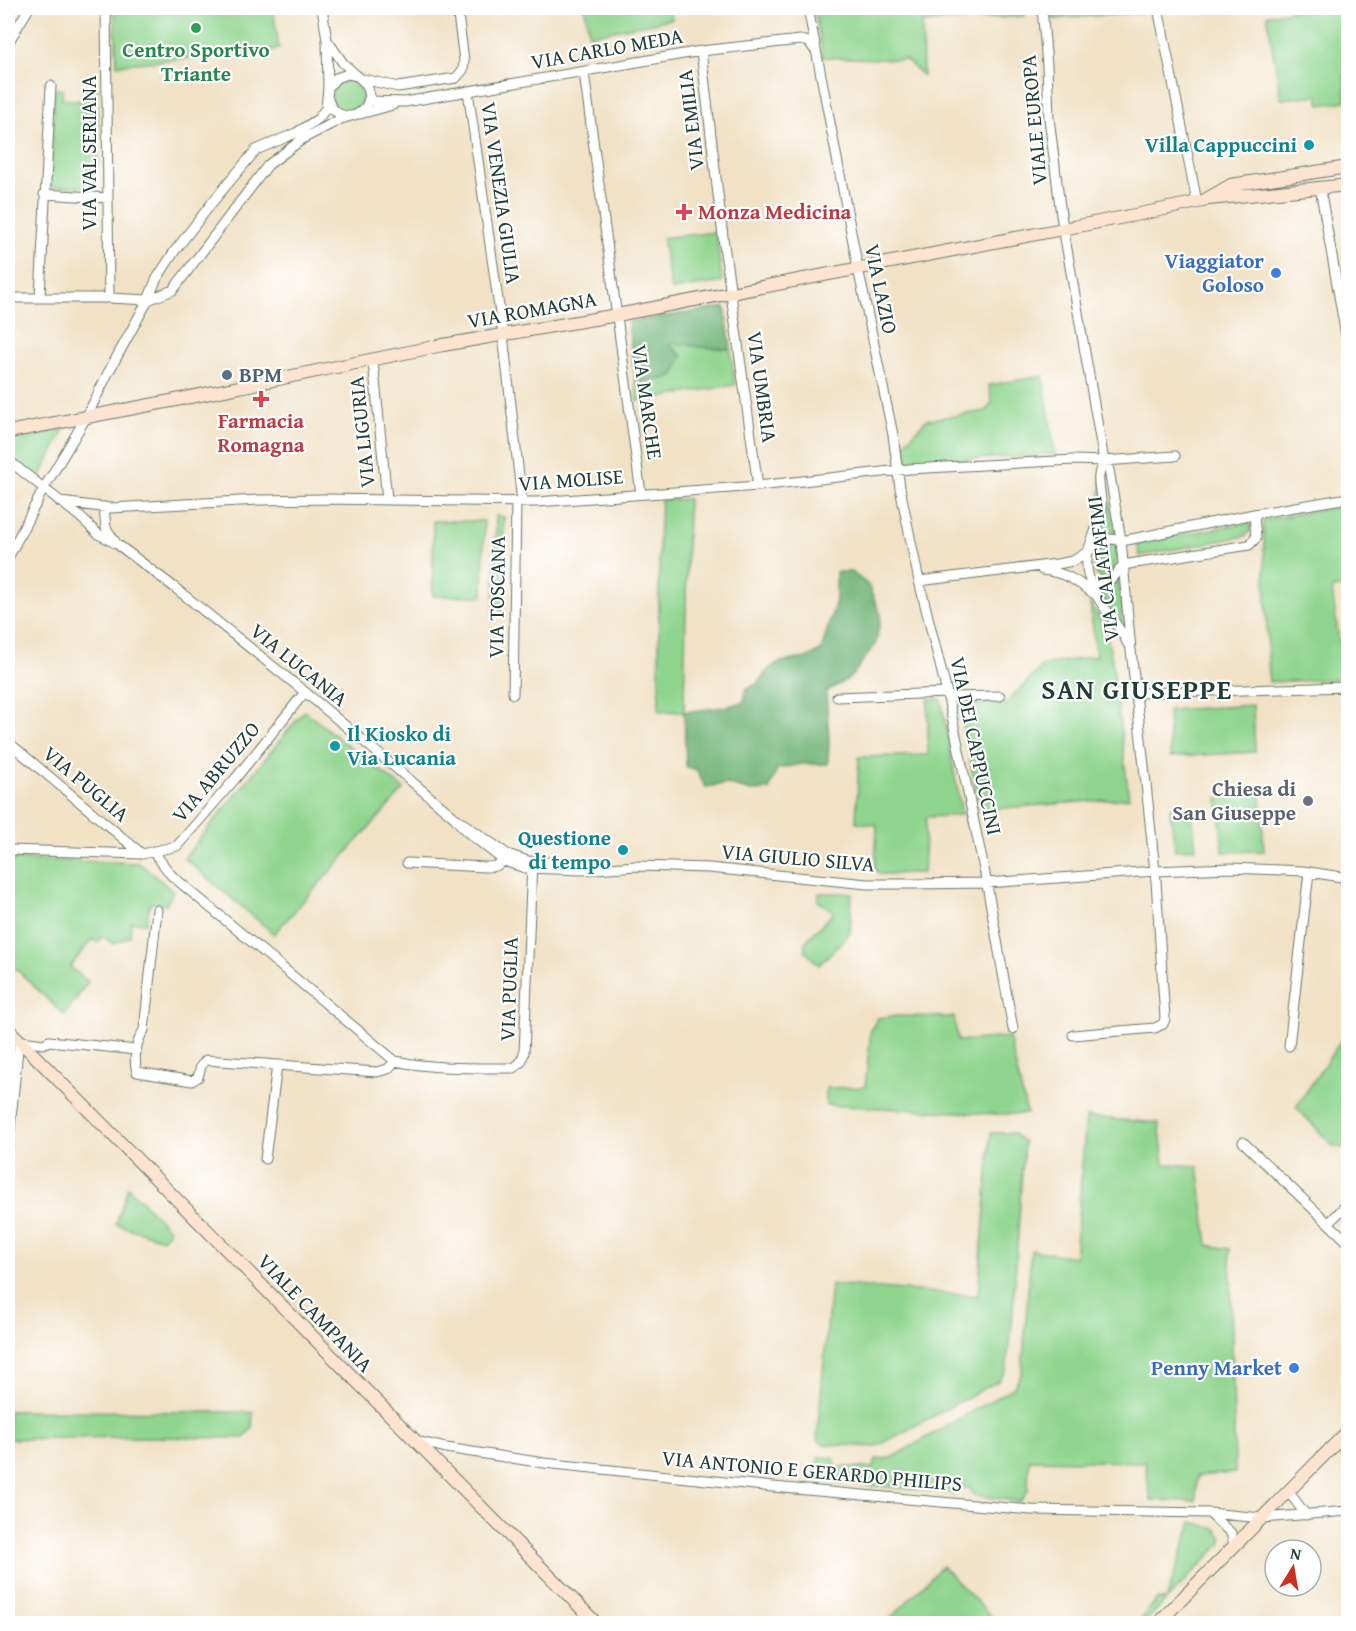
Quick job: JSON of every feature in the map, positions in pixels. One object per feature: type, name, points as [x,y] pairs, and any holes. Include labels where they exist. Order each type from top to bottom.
[{"type":"street","points":[[8,43],[29,8]]},
{"type":"street","name":"VIA VAL SERIANA","points":[[106,8],[109,298]]},
{"type":"street","points":[[322,8],[327,40],[329,104],[334,111],[342,115],[354,115]]},
{"type":"street","points":[[8,558],[44,489],[87,416],[148,300],[156,280],[174,252],[215,199],[256,150],[296,133],[314,122],[324,111],[333,80],[341,75],[348,74],[398,87],[456,78],[463,70],[464,60],[457,8]]},
{"type":"street","name":"VIA LAZIO","points":[[808,8],[899,471]]},
{"type":"street","name":"VIALE EUROPA","points":[[1042,8],[1049,118],[1064,228]]},
{"type":"street","points":[[1158,8],[1202,200]]},
{"type":"street","points":[[327,40],[343,63],[360,78],[369,91],[369,101]]},
{"type":"street","name":"VIA CARLO MEDA","points":[[8,298],[148,300],[173,290],[268,165],[304,138],[364,109],[369,101],[400,102],[584,73],[701,51],[800,40],[809,42],[815,51]]},
{"type":"street","name":"VIA EMILIA","points":[[701,51],[731,292]]},
{"type":"street","name":"VIA MARCHE","points":[[584,73],[641,494]]},
{"type":"street","points":[[40,297],[51,86]]},
{"type":"street","name":"VIA VENEZIA GIULIA","points":[[468,91],[503,335]]},
{"type":"street","name":"VIA CARLO MEDA","points":[[354,115],[373,112],[400,102]]},
{"type":"street","points":[[1202,200],[1231,185],[1348,167]]},
{"type":"street","points":[[1202,200],[1348,185]]},
{"type":"street","points":[[1320,188],[1348,346]]},
{"type":"street","points":[[44,194],[108,198]]},
{"type":"street","name":"VIA ROMAGNA","points":[[8,432],[1202,200]]},
{"type":"street","name":"VIA CALATAFIMI","points":[[1064,228],[1104,461],[1109,470],[1121,540],[1131,655],[1155,871],[1164,1015],[1163,1024],[1155,1028],[1072,1035]]},
{"type":"street","name":"VIA UMBRIA","points":[[731,292],[758,486]]},
{"type":"street","name":"VIA TOSCANA","points":[[503,335],[519,502],[513,694]]},
{"type":"street","name":"VIA LIGURIA","points":[[373,361],[387,499]]},
{"type":"street","name":"VIA MOLISE","points":[[60,502],[104,507],[259,500],[387,499],[519,502],[758,486],[899,471],[1175,456]]},
{"type":"street","points":[[8,460],[60,502]]},
{"type":"street","name":"VIA CALATAFIMI","points":[[1104,461],[1098,476],[1100,518],[1088,551],[1087,567],[1091,590],[1120,629],[1131,655]]},
{"type":"street","name":"VIA DEI CAPPUCCINI","points":[[899,471],[900,488],[919,581],[947,695],[987,883],[1013,1029]]},
{"type":"street","points":[[919,581],[1073,561],[1107,539],[1121,540],[1348,498]]},
{"type":"street","name":"VIA LUCANIA","points":[[60,502],[98,534],[117,544],[174,587],[305,692],[454,817],[466,831],[505,858]]},
{"type":"street","name":"VIA LUCANIA","points":[[104,507],[103,516],[106,528],[117,544]]},
{"type":"street","points":[[1025,569],[1057,572],[1091,590],[1108,583],[1123,565],[1249,545],[1256,538],[1254,514]]},
{"type":"street","points":[[1137,693],[1348,687]]},
{"type":"street","name":"VIA ABRUZZO","points":[[8,850],[142,854],[177,846],[305,692]]},
{"type":"street","points":[[837,697],[1000,696]]},
{"type":"street","name":"VIA PUGLIA","points":[[8,742],[142,854]]},
{"type":"street","points":[[153,851],[171,875],[395,1061],[388,1069],[377,1072],[206,1060],[198,1077],[192,1081],[140,1074],[135,1069],[136,1050],[138,1040],[144,1030],[157,910]]},
{"type":"street","name":"VIA GIULIO SILVA","points":[[407,863],[485,867],[498,866],[505,858],[532,865],[582,870],[605,867],[726,868],[867,884],[987,883],[1155,871],[1243,868],[1309,872],[1348,878]]},
{"type":"street","name":"VIA PUGLIA","points":[[395,1061],[416,1065],[473,1068],[514,1068],[521,1062],[524,1053],[532,865]]},
{"type":"street","points":[[1289,1046],[1309,872]]},
{"type":"street","name":"VIALE CAMPANIA","points":[[8,1029],[13,1040],[597,1623]]},
{"type":"street","points":[[8,1147],[13,1040],[43,1044],[49,1041],[136,1050]]},
{"type":"street","points":[[265,1159],[277,1065]]},
{"type":"street","points":[[1243,1142],[1348,1242]]},
{"type":"street","points":[[1329,1222],[1348,1203]]},
{"type":"street","points":[[1157,1623],[1348,1431]]},
{"type":"street","name":"VIA ANTONIO E GERARDO PHILIPS","points":[[414,1440],[446,1448],[544,1463],[773,1487],[1031,1510],[1209,1513],[1262,1518],[1348,1511]]},
{"type":"street","points":[[1288,1491],[1306,1515]]},
{"type":"street","points":[[1209,1513],[1231,1533],[1234,1545]]},
{"type":"green space","name":"Centro Sportivo Triante","points":[[114,8],[273,8],[279,49],[117,65]]},
{"type":"green space","points":[[585,8],[670,8],[672,19],[589,35]]},
{"type":"green space","points":[[814,8],[1024,8],[1025,16],[922,23],[923,76],[906,60],[823,57]]},
{"type":"green space","points":[[1051,8],[1147,8],[1148,12],[1053,19]]},
{"type":"green space","points":[[1308,8],[1348,8],[1348,74],[1344,75],[1346,101],[1320,105],[1318,95],[1281,99],[1267,15]]},
{"type":"green space","points":[[347,81],[353,82],[361,90],[361,102],[353,110],[347,111],[341,110],[333,102],[332,96],[333,90],[341,82]]},
{"type":"green space","points":[[97,88],[99,163],[87,187],[50,187],[55,89],[63,89],[62,99],[82,101],[84,89]]},
{"type":"green space","points":[[716,232],[722,282],[671,290],[662,238]]},
{"type":"green space","points":[[725,307],[735,385],[638,401],[628,322]]},
{"type":"green space","points":[[725,307],[731,349],[676,343],[670,345],[682,356],[674,375],[636,383],[628,322]]},
{"type":"green space","points":[[1043,376],[1055,454],[908,463],[904,444],[926,420],[986,411],[992,403],[989,385]]},
{"type":"green space","points":[[64,429],[39,479],[8,456],[8,442]]},
{"type":"green space","points":[[1102,473],[1105,473],[1115,533],[1097,540]]},
{"type":"green space","points":[[688,499],[684,712],[659,711],[661,500]]},
{"type":"green space","points":[[1348,505],[1348,586],[1332,589],[1344,679],[1269,682],[1263,520]]},
{"type":"green space","points":[[496,516],[504,517],[502,613],[494,613]]},
{"type":"green space","points":[[433,521],[484,521],[483,596],[433,596]]},
{"type":"green space","points":[[1250,522],[1251,530],[1245,536],[1140,556],[1137,543]]},
{"type":"green space","points":[[1109,542],[1117,545],[1117,561],[1110,575],[1100,578],[1094,570],[1095,561],[1100,551]]},
{"type":"green space","points":[[836,572],[852,572],[868,585],[881,615],[876,643],[851,677],[826,692],[828,764],[802,764],[777,769],[769,790],[751,791],[726,784],[705,787],[697,770],[686,767],[684,712],[725,707],[744,702],[746,689],[757,684],[769,669],[779,662],[806,658],[821,651],[836,601]]},
{"type":"green space","points":[[1119,579],[1124,628],[1098,591],[1106,589]]},
{"type":"green space","points":[[1090,603],[1105,626],[1112,660],[1129,798],[980,810],[959,705],[1006,703],[1044,665],[1096,656]]},
{"type":"green space","points":[[941,699],[962,815],[926,817],[923,873],[879,874],[875,869],[877,825],[856,822],[859,757],[928,755],[928,700]]},
{"type":"green space","points":[[1253,705],[1255,752],[1170,757],[1168,710]]},
{"type":"green space","points":[[304,711],[404,789],[274,934],[184,858]]},
{"type":"green space","points":[[1261,794],[1264,851],[1223,852],[1218,797]]},
{"type":"green space","points":[[1191,806],[1196,848],[1175,850],[1170,808]]},
{"type":"green space","points":[[8,859],[139,863],[173,891],[166,905],[150,903],[146,923],[131,922],[130,936],[113,944],[103,936],[97,942],[92,939],[70,967],[88,982],[64,1015],[12,965],[8,981]]},
{"type":"green space","points":[[819,893],[852,893],[850,933],[819,965],[805,951],[805,942],[834,912],[818,901]]},
{"type":"green space","points":[[892,1016],[954,1017],[958,1041],[1009,1037],[1027,1114],[826,1105],[826,1088],[865,1087],[871,1029],[878,1018]]},
{"type":"green space","points":[[1348,1030],[1348,1149],[1333,1146],[1296,1107]]},
{"type":"green space","points":[[1086,1117],[1159,1123],[1164,1164],[1198,1166],[1208,1245],[1230,1249],[1235,1473],[1197,1476],[1196,1501],[1151,1500],[1145,1462],[1029,1460],[1028,1491],[1020,1502],[975,1495],[969,1488],[961,1487],[954,1493],[823,1481],[817,1470],[818,1457],[834,1458],[836,1467],[874,1468],[876,1459],[891,1458],[1013,1388],[1022,1373],[1031,1250],[1075,1257]]},
{"type":"green space","points":[[991,1133],[1013,1133],[1024,1142],[1012,1323],[1006,1371],[998,1381],[876,1447],[823,1444],[817,1439],[831,1284],[978,1296]]},
{"type":"green space","points":[[128,1187],[170,1230],[162,1239],[116,1224]]},
{"type":"green space","points":[[8,1411],[253,1413],[252,1428],[244,1438],[8,1439]]},
{"type":"green space","points":[[1192,1522],[1216,1529],[1222,1537],[1222,1543],[1144,1623],[1138,1623],[1157,1599],[1166,1600]]},
{"type":"green space","points":[[942,1566],[998,1623],[926,1623],[917,1616],[910,1623],[886,1623]]},
{"type":"place","name":"Centro Sportivo Triante","points":[[196,28]]},
{"type":"place","name":"Villa Cappuccini","points":[[1309,145]]},
{"type":"place","name":"Monza Medicina","points":[[684,212]]},
{"type":"place","name":"Viaggiator Goloso","points":[[1276,273]]},
{"type":"place","name":"BPM","points":[[227,375]]},
{"type":"place","name":"Farmacia Romagna","points":[[261,399]]},
{"type":"place","name":"Il Kiosko di Via Lucania","points":[[335,746]]},
{"type":"place","name":"Chiesa di San Giuseppe","points":[[1308,801]]},
{"type":"place","name":"Questione di tempo","points":[[623,850]]},
{"type":"place","name":"Penny Market","points":[[1294,1368]]},
{"type":"district","name":"SAN GIUSEPPE","points":[[1137,690]]}]
